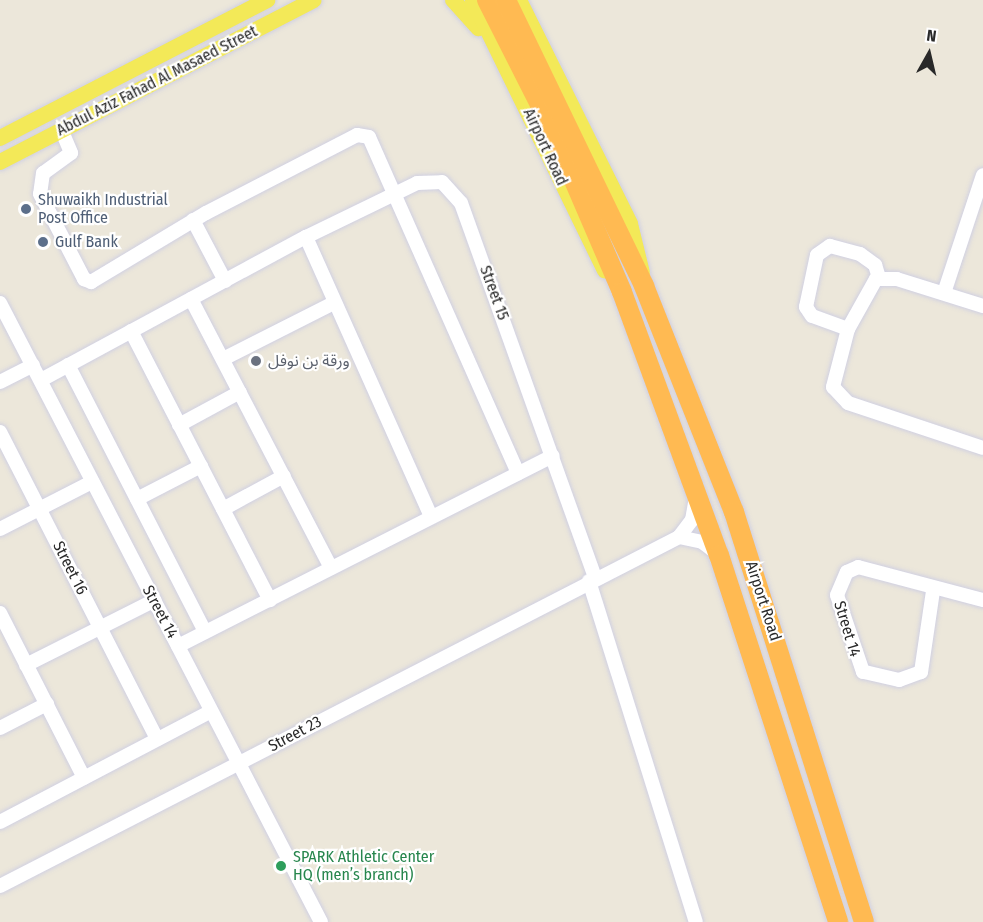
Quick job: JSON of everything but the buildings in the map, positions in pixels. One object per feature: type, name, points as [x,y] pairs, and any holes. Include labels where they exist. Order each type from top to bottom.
[{"type":"highway","name":"Airport Road","points":[[487,0],[555,116],[644,286],[734,512],[864,922]]},
{"type":"highway","name":"Airport Road","points":[[506,0],[555,116],[697,492],[838,922]]},
{"type":"highway","points":[[801,805],[815,829],[846,922]]},
{"type":"main road","name":"Abdul Aziz Fahad Al Masaed Street","points":[[0,138],[267,0]]},
{"type":"main road","name":"Abdul Aziz Fahad Al Masaed Street","points":[[0,162],[314,0]]},
{"type":"main road","points":[[278,18],[329,0]]},
{"type":"main road","points":[[453,0],[506,65]]},
{"type":"main road","name":"Airport Road","points":[[473,0],[590,244],[622,292]]},
{"type":"main road","name":"Airport Road","points":[[519,0],[630,224],[644,286]]},
{"type":"main road","points":[[526,0],[536,33]]},
{"type":"main road","points":[[107,82],[119,87],[118,100]]},
{"type":"street","points":[[61,129],[71,153],[43,173],[39,188],[86,280],[118,268],[135,251],[357,135],[376,143],[519,474]]},
{"type":"street","points":[[944,293],[983,175]]},
{"type":"street","name":"Street 15","points":[[41,380],[306,237],[398,193],[433,179],[448,186],[461,203],[553,456],[592,580]]},
{"type":"street","points":[[193,220],[225,281]]},
{"type":"street","points":[[306,237],[431,516]]},
{"type":"street","points":[[848,329],[812,316],[806,307],[817,255],[830,246],[852,251],[875,266],[879,278]]},
{"type":"street","points":[[983,306],[944,293],[879,278],[868,286],[848,329],[834,383],[841,399],[983,447]]},
{"type":"street","points":[[191,299],[331,568]]},
{"type":"street","name":"Street 14","points":[[0,303],[41,380],[90,483],[241,763],[321,922]]},
{"type":"street","points":[[223,358],[334,303]]},
{"type":"street","points":[[131,331],[270,600]]},
{"type":"street","points":[[0,382],[33,365]]},
{"type":"street","points":[[68,365],[205,632]]},
{"type":"street","points":[[180,425],[240,392]]},
{"type":"street","name":"Street 16","points":[[0,432],[157,739]]},
{"type":"street","points":[[178,646],[553,456]]},
{"type":"street","points":[[137,499],[201,466]]},
{"type":"street","points":[[223,509],[284,476]]},
{"type":"street","points":[[0,529],[90,483]]},
{"type":"street","points":[[697,492],[692,520],[679,537],[702,542],[719,555]]},
{"type":"street","name":"Street 23","points":[[0,886],[679,537]]},
{"type":"street","name":"Street 14","points":[[933,591],[921,672],[900,680],[863,672],[837,595],[843,577],[858,567],[933,591],[983,600]]},
{"type":"street","points":[[592,580],[696,922]]},
{"type":"street","points":[[26,665],[154,600]]},
{"type":"street","points":[[0,613],[4,633],[26,665],[84,778]]},
{"type":"street","points":[[0,728],[46,704]]},
{"type":"street","points":[[0,822],[211,711]]},
{"type":"place","name":"Shuwaikh Industrial Post Office","points":[[26,209]]},
{"type":"place","name":"Gulf Bank","points":[[43,242]]},
{"type":"place","name":"ورقة بن نوفل","points":[[256,361]]},
{"type":"place","name":"SPARK Athletic Center HQ (men’s branch)","points":[[281,866]]}]
